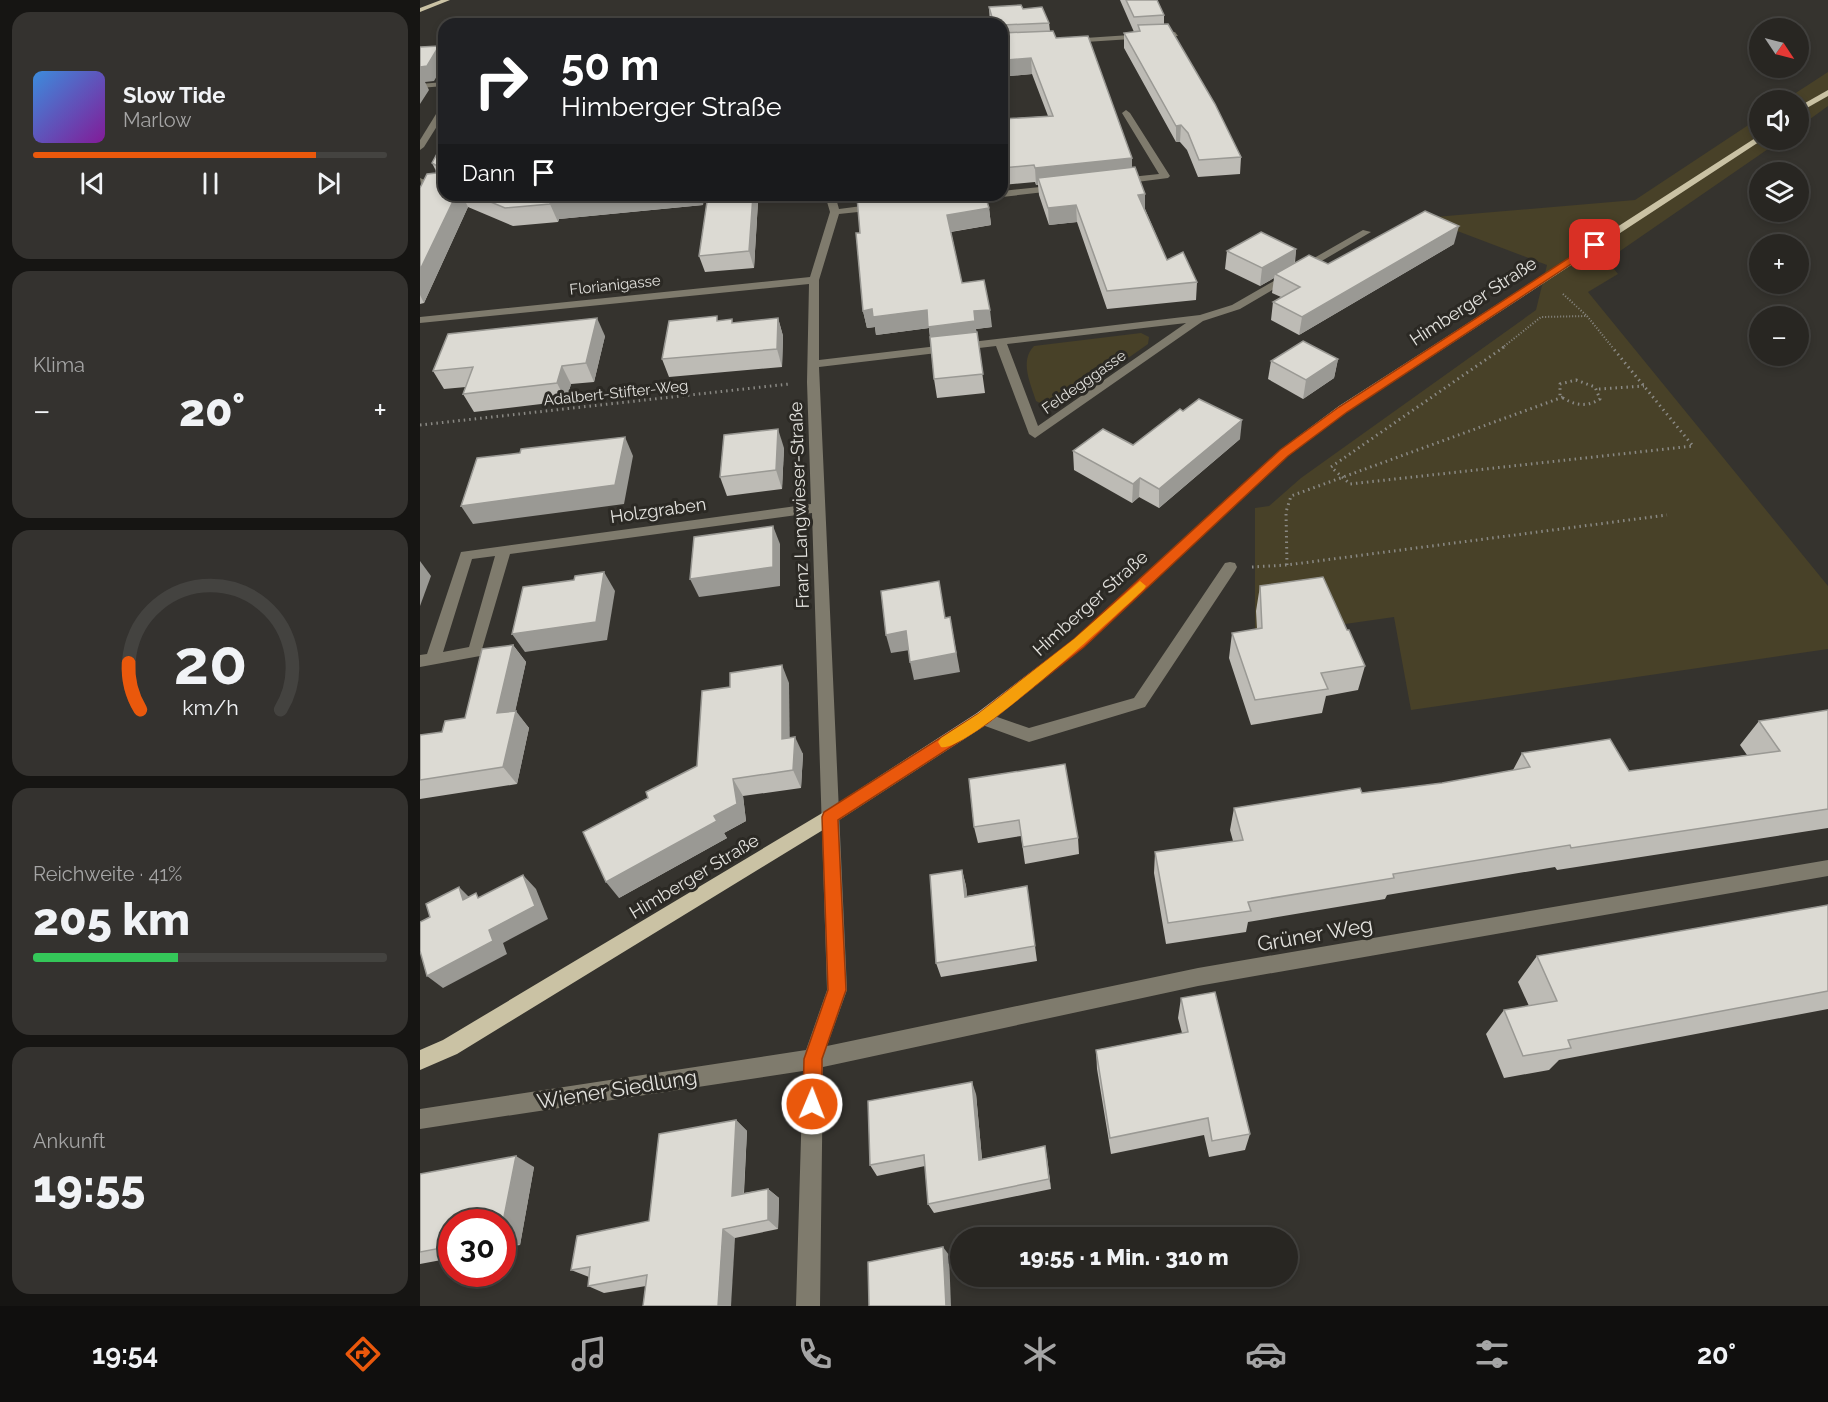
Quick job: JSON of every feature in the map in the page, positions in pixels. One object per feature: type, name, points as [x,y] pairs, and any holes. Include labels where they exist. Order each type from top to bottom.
[{"type":"main road","points":[[420,10],[447,0]]},
{"type":"main road","points":[[1809,104],[1828,92]]},
{"type":"main road","name":"Himberger Straße","points":[[420,1060],[450,1047],[830,817],[983,718],[1079,643],[1284,453],[1343,409],[1749,144]]},
{"type":"street","points":[[1059,42],[1174,34]]},
{"type":"street","points":[[420,86],[438,84]]},
{"type":"street","points":[[1107,183],[1165,176],[1126,113]]},
{"type":"street","points":[[420,147],[438,118]]},
{"type":"street","points":[[1008,193],[1072,186]]},
{"type":"street","points":[[832,201],[835,212],[891,206]]},
{"type":"street","name":"Franz Langwieser-Straße","points":[[830,817],[816,508],[813,381],[814,280],[835,212]]},
{"type":"street","name":"Feldegggasse","points":[[814,364],[1201,318],[1236,307],[1366,232]]},
{"type":"street","name":"Florianigasse","points":[[420,320],[814,280]]},
{"type":"street","name":"Feldegggasse","points":[[1001,343],[1035,434],[1201,318]]},
{"type":"street","name":"Holzgraben","points":[[504,550],[475,652],[427,660],[466,555],[816,508]]},
{"type":"street","points":[[983,718],[1029,735],[1139,703],[1230,567]]},
{"type":"street","points":[[808,1306],[813,1059],[837,990],[830,817]]},
{"type":"street","name":"Grüner Weg","points":[[813,1059],[1198,977],[1828,868]]},
{"type":"street","name":"Wiener Siedlung","points":[[420,1119],[813,1059]]},
{"type":"path","points":[[1545,278],[1587,316],[1693,446],[1350,484],[1339,477],[1331,467],[1511,342],[1541,317],[1587,316]]},
{"type":"path","points":[[1598,389],[1600,399],[1592,404],[1578,404],[1563,397],[1558,387],[1569,380],[1583,381],[1598,389],[1644,386]]},
{"type":"path","name":"Adalbert-Stifter-Weg","points":[[420,425],[813,381]]},
{"type":"path","points":[[1287,565],[1286,512],[1288,501],[1302,490],[1563,397]]},
{"type":"path","points":[[1230,567],[1287,565],[1667,515]]},
{"type":"shaded area","points":[[1828,72],[1828,106],[1809,120],[1809,90],[1800,90]]},
{"type":"shaded area","points":[[1749,125],[1749,150],[1766,150],[1607,260],[1618,274],[1588,292],[1828,586],[1828,649],[1411,710],[1394,617],[1255,637],[1255,508],[1269,506],[1301,478],[1536,310],[1547,265],[1423,218],[1635,200]]},
{"type":"shaded area","points":[[1141,333],[1149,337],[1148,344],[1060,406],[1050,408],[1036,401],[1027,366],[1027,359],[1034,346]]},
{"type":"building","points":[[1126,0],[1157,0],[1164,15],[1134,17]]},
{"type":"building","points":[[1021,5],[1023,9],[1042,7],[1049,23],[1008,25],[1008,18],[992,18],[989,7]]},
{"type":"building","points":[[1168,24],[1215,104],[1241,157],[1199,160],[1188,133],[1181,125],[1176,126],[1124,33],[1140,31],[1138,25]]},
{"type":"building","points":[[1053,31],[1056,38],[1088,36],[1132,158],[1035,168],[1034,165],[1008,167],[1008,119],[1053,116],[1031,58],[1008,60],[1008,33]]},
{"type":"building","points":[[438,46],[427,66],[420,67],[420,47]]},
{"type":"building","points":[[438,152],[438,201],[453,201],[420,270],[420,188],[427,174],[436,173],[437,166],[432,163]]},
{"type":"building","points":[[1135,167],[1145,194],[1138,195],[1167,260],[1183,252],[1197,282],[1107,291],[1076,205],[1048,208],[1038,178]]},
{"type":"building","points":[[488,201],[551,201],[550,204],[505,208]]},
{"type":"building","points":[[707,201],[753,201],[749,251],[699,256]]},
{"type":"building","points":[[857,201],[987,201],[989,208],[947,215],[962,283],[984,280],[990,310],[974,311],[975,321],[928,327],[927,310],[873,317],[872,309],[863,311],[856,233],[860,233]]},
{"type":"building","points":[[1425,211],[1459,226],[1302,317],[1273,302],[1300,287],[1275,274],[1309,255],[1328,264]]},
{"type":"building","points":[[1261,232],[1296,249],[1262,268],[1227,251]]},
{"type":"building","points":[[717,316],[717,321],[732,319],[732,323],[778,318],[777,349],[662,359],[669,321]]},
{"type":"building","points":[[597,318],[586,363],[562,366],[557,383],[463,394],[473,367],[433,371],[448,334]]},
{"type":"building","points":[[977,332],[983,374],[934,379],[930,337]]},
{"type":"building","points":[[1303,341],[1338,359],[1306,380],[1271,361]]},
{"type":"building","points":[[1199,399],[1242,420],[1159,489],[1140,478],[1133,484],[1073,451],[1103,429],[1133,445],[1180,409],[1183,411]]},
{"type":"building","points":[[778,429],[776,470],[720,477],[724,435]]},
{"type":"building","points":[[625,437],[615,485],[461,506],[477,458],[520,453],[521,449]]},
{"type":"building","points":[[773,526],[773,567],[690,579],[694,537]]},
{"type":"building","points":[[604,572],[596,622],[512,634],[523,587],[574,580],[575,576]]},
{"type":"building","points":[[1323,577],[1365,666],[1321,673],[1328,689],[1255,700],[1232,633],[1262,628],[1260,586]]},
{"type":"building","points":[[939,581],[945,618],[950,617],[956,653],[910,662],[906,631],[886,635],[881,591]]},
{"type":"building","points":[[513,645],[497,713],[516,711],[503,767],[420,780],[420,735],[442,732],[445,721],[465,718],[482,649]]},
{"type":"building","points":[[782,665],[782,739],[795,737],[793,770],[733,779],[737,804],[714,816],[717,821],[606,882],[583,832],[648,798],[646,792],[697,766],[702,691],[730,687],[730,673]]},
{"type":"building","points":[[1828,710],[1828,809],[1571,848],[1570,845],[1393,874],[1394,878],[1248,902],[1251,911],[1168,923],[1155,852],[1243,840],[1234,808],[1360,788],[1362,793],[1442,783],[1530,767],[1522,753],[1610,739],[1629,771],[1780,751],[1759,721]]},
{"type":"building","points":[[1065,764],[1078,838],[1023,847],[1019,820],[974,827],[969,779]]},
{"type":"building","points":[[962,870],[965,897],[1027,886],[1035,946],[936,963],[930,875]]},
{"type":"building","points":[[523,875],[535,906],[489,930],[493,941],[427,976],[420,951],[420,922],[430,917],[426,904],[459,887],[463,900],[476,893],[478,898]]},
{"type":"building","points":[[1828,905],[1828,991],[1568,1040],[1571,1048],[1523,1056],[1504,1010],[1557,1001],[1537,956]]},
{"type":"building","points":[[1215,992],[1250,1134],[1212,1141],[1208,1118],[1110,1138],[1096,1050],[1188,1032],[1181,998]]},
{"type":"building","points":[[972,1082],[979,1160],[1045,1146],[1049,1179],[928,1204],[924,1155],[870,1165],[868,1101]]},
{"type":"building","points":[[736,1120],[732,1196],[768,1189],[768,1220],[723,1229],[718,1306],[643,1306],[647,1275],[588,1286],[590,1267],[571,1270],[577,1236],[649,1221],[659,1134]]},
{"type":"building","points":[[516,1156],[506,1209],[438,1209],[438,1249],[420,1252],[420,1174]]},
{"type":"building","points":[[943,1247],[946,1306],[869,1306],[868,1262]]},
{"type":"slow traffic","points":[[946,742],[983,718],[1079,643],[1140,586]]},
{"type":"route","points":[[812,1104],[813,1059],[837,990],[830,817],[983,718],[1079,643],[1284,453],[1343,409],[1595,245]]}]
